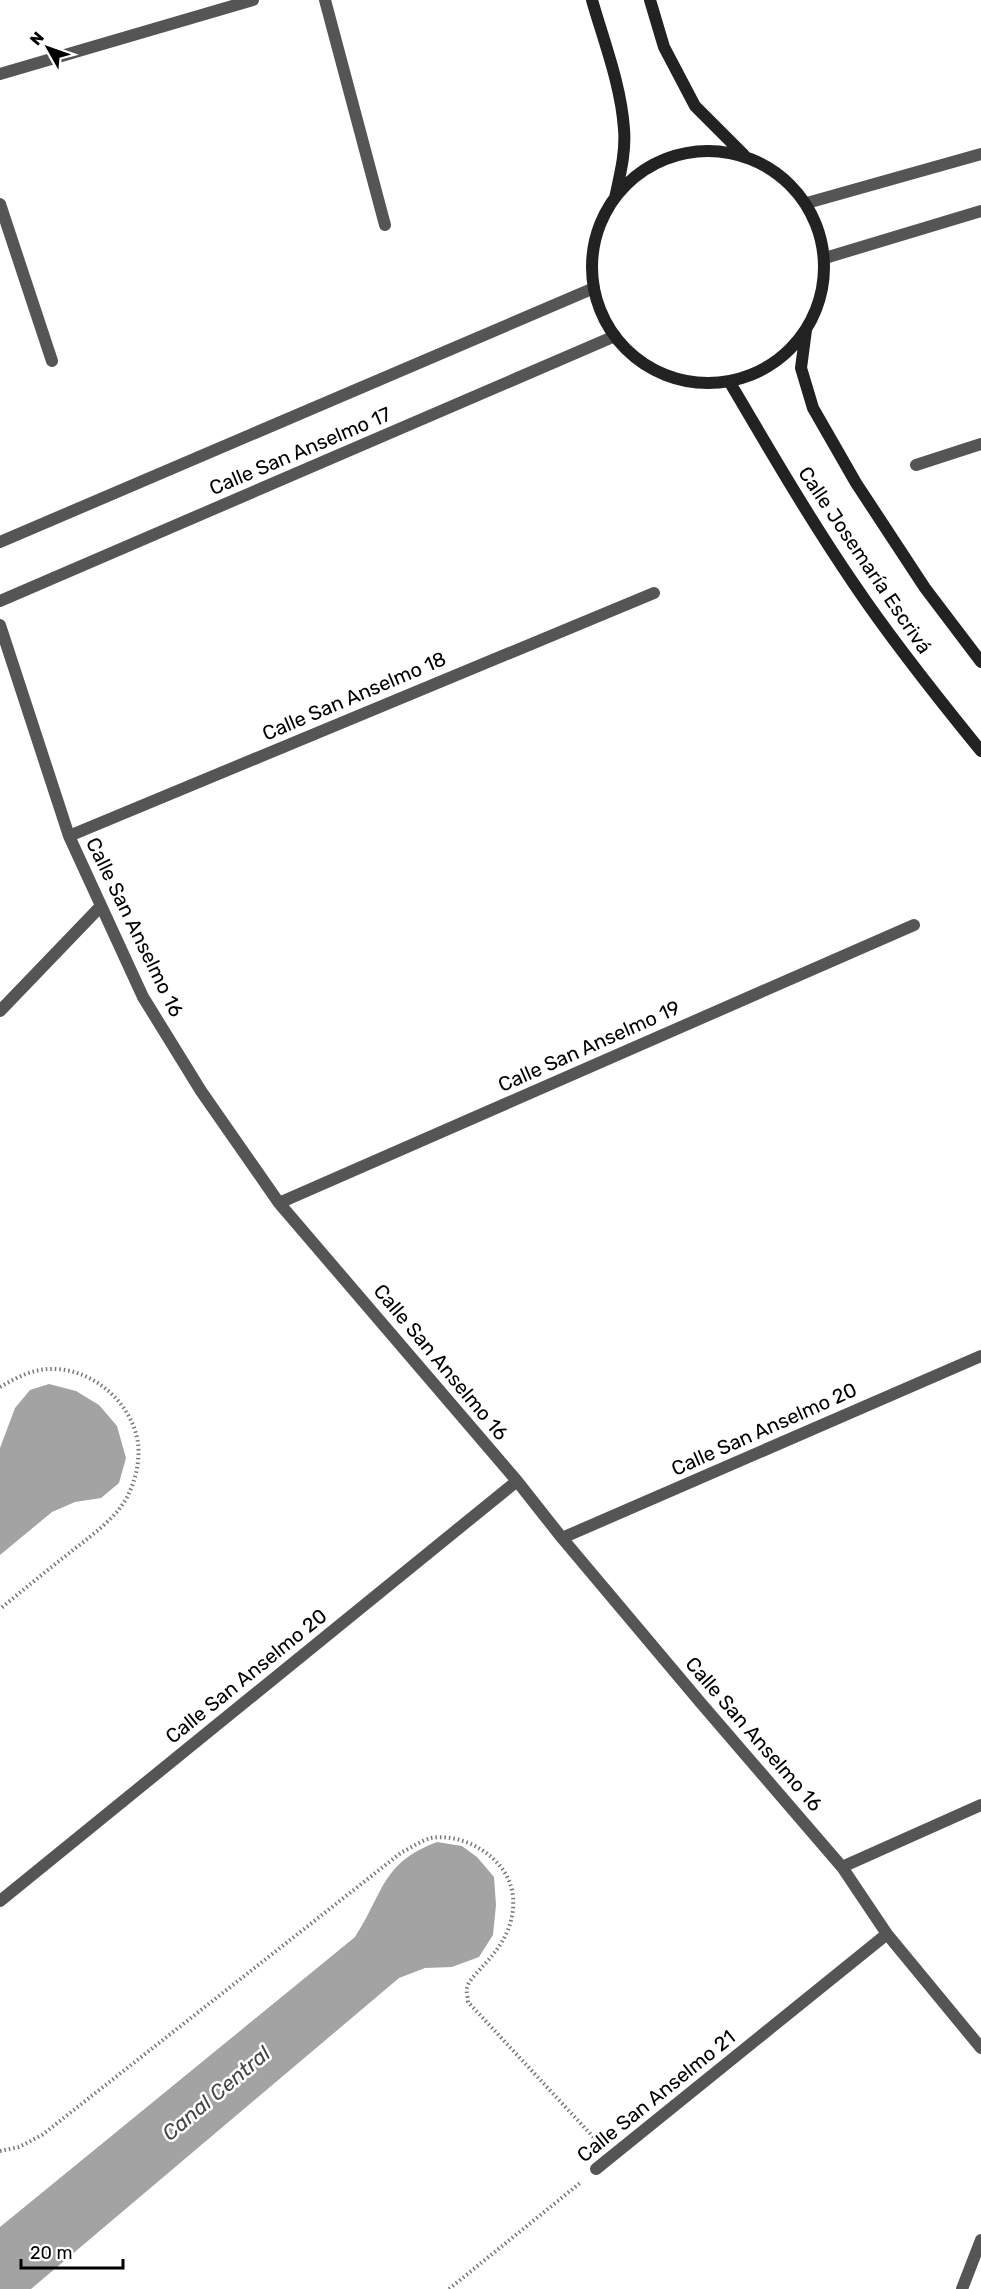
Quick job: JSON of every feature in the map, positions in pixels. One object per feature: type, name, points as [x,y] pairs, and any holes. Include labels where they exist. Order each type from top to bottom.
[{"type":"street","points":[[0,74],[253,0]]},
{"type":"street","points":[[325,0],[385,225]]},
{"type":"street","points":[[592,0],[619,93],[624,131],[622,163],[615,198]]},
{"type":"street","points":[[650,0],[664,47],[695,106],[744,155],[779,174],[807,204],[819,230],[825,258],[821,296],[806,330],[785,354],[759,371],[729,381],[697,382],[665,375],[637,359],[615,336],[602,313],[594,288],[592,256],[599,225],[615,198],[640,172],[672,156],[708,150],[744,155]]},
{"type":"street","points":[[807,204],[981,154]]},
{"type":"street","points":[[0,204],[52,361]]},
{"type":"street","points":[[825,258],[981,212]]},
{"type":"street","name":"Calle San Anselmo 17","points":[[0,542],[594,288]]},
{"type":"street","name":"Calle Josemaría Escrivá","points":[[806,330],[801,368],[813,408],[856,483],[925,588],[981,662]]},
{"type":"street","name":"Calle San Anselmo 17","points":[[0,601],[615,336]]},
{"type":"street","name":"Calle Josemaría Escrivá","points":[[729,381],[797,496],[854,584],[929,688],[981,752]]},
{"type":"street","points":[[916,465],[981,444]]},
{"type":"street","name":"Calle San Anselmo 18","points":[[69,836],[654,593]]},
{"type":"street","name":"Calle San Anselmo 16","points":[[0,625],[28,718],[69,836],[143,997],[201,1091],[279,1203],[842,1867],[887,1934],[981,2048]]},
{"type":"street","points":[[0,1011],[100,907]]},
{"type":"street","name":"Calle San Anselmo 19","points":[[279,1203],[914,925]]},
{"type":"street","name":"Calle San Anselmo 20","points":[[562,1538],[981,1356]]},
{"type":"street","name":"Calle San Anselmo 20","points":[[0,1901],[517,1481]]},
{"type":"street","points":[[842,1867],[981,1805]]},
{"type":"street","name":"Calle San Anselmo 21","points":[[596,2169],[887,1934]]},
{"type":"street","points":[[962,2289],[981,2240]]},
{"type":"path","points":[[0,1387],[24,1374],[52,1369],[86,1376],[113,1393],[133,1425],[138,1444],[138,1467],[129,1495],[109,1521],[0,1609]]},
{"type":"path","points":[[0,2151],[19,2147],[42,2135],[402,1852],[431,1838],[456,1839],[489,1854],[506,1875],[513,1895],[511,1926],[498,1951],[467,1987],[468,2002],[612,2157]]},
{"type":"path","name":"Calle San Anselmo 21","points":[[448,2289],[596,2169]]},
{"type":"water","points":[[49,1384],[76,1391],[99,1405],[117,1426],[126,1458],[119,1483],[101,1498],[75,1502],[52,1512],[0,1555],[0,1448],[15,1408],[30,1390]]},
{"type":"water","name":"Canal Central","points":[[437,1842],[462,1846],[477,1857],[494,1877],[496,1905],[493,1935],[479,1957],[452,1967],[425,1968],[399,1978],[31,2289],[0,2289],[0,2227],[355,1937],[394,1870],[419,1850]]}]
